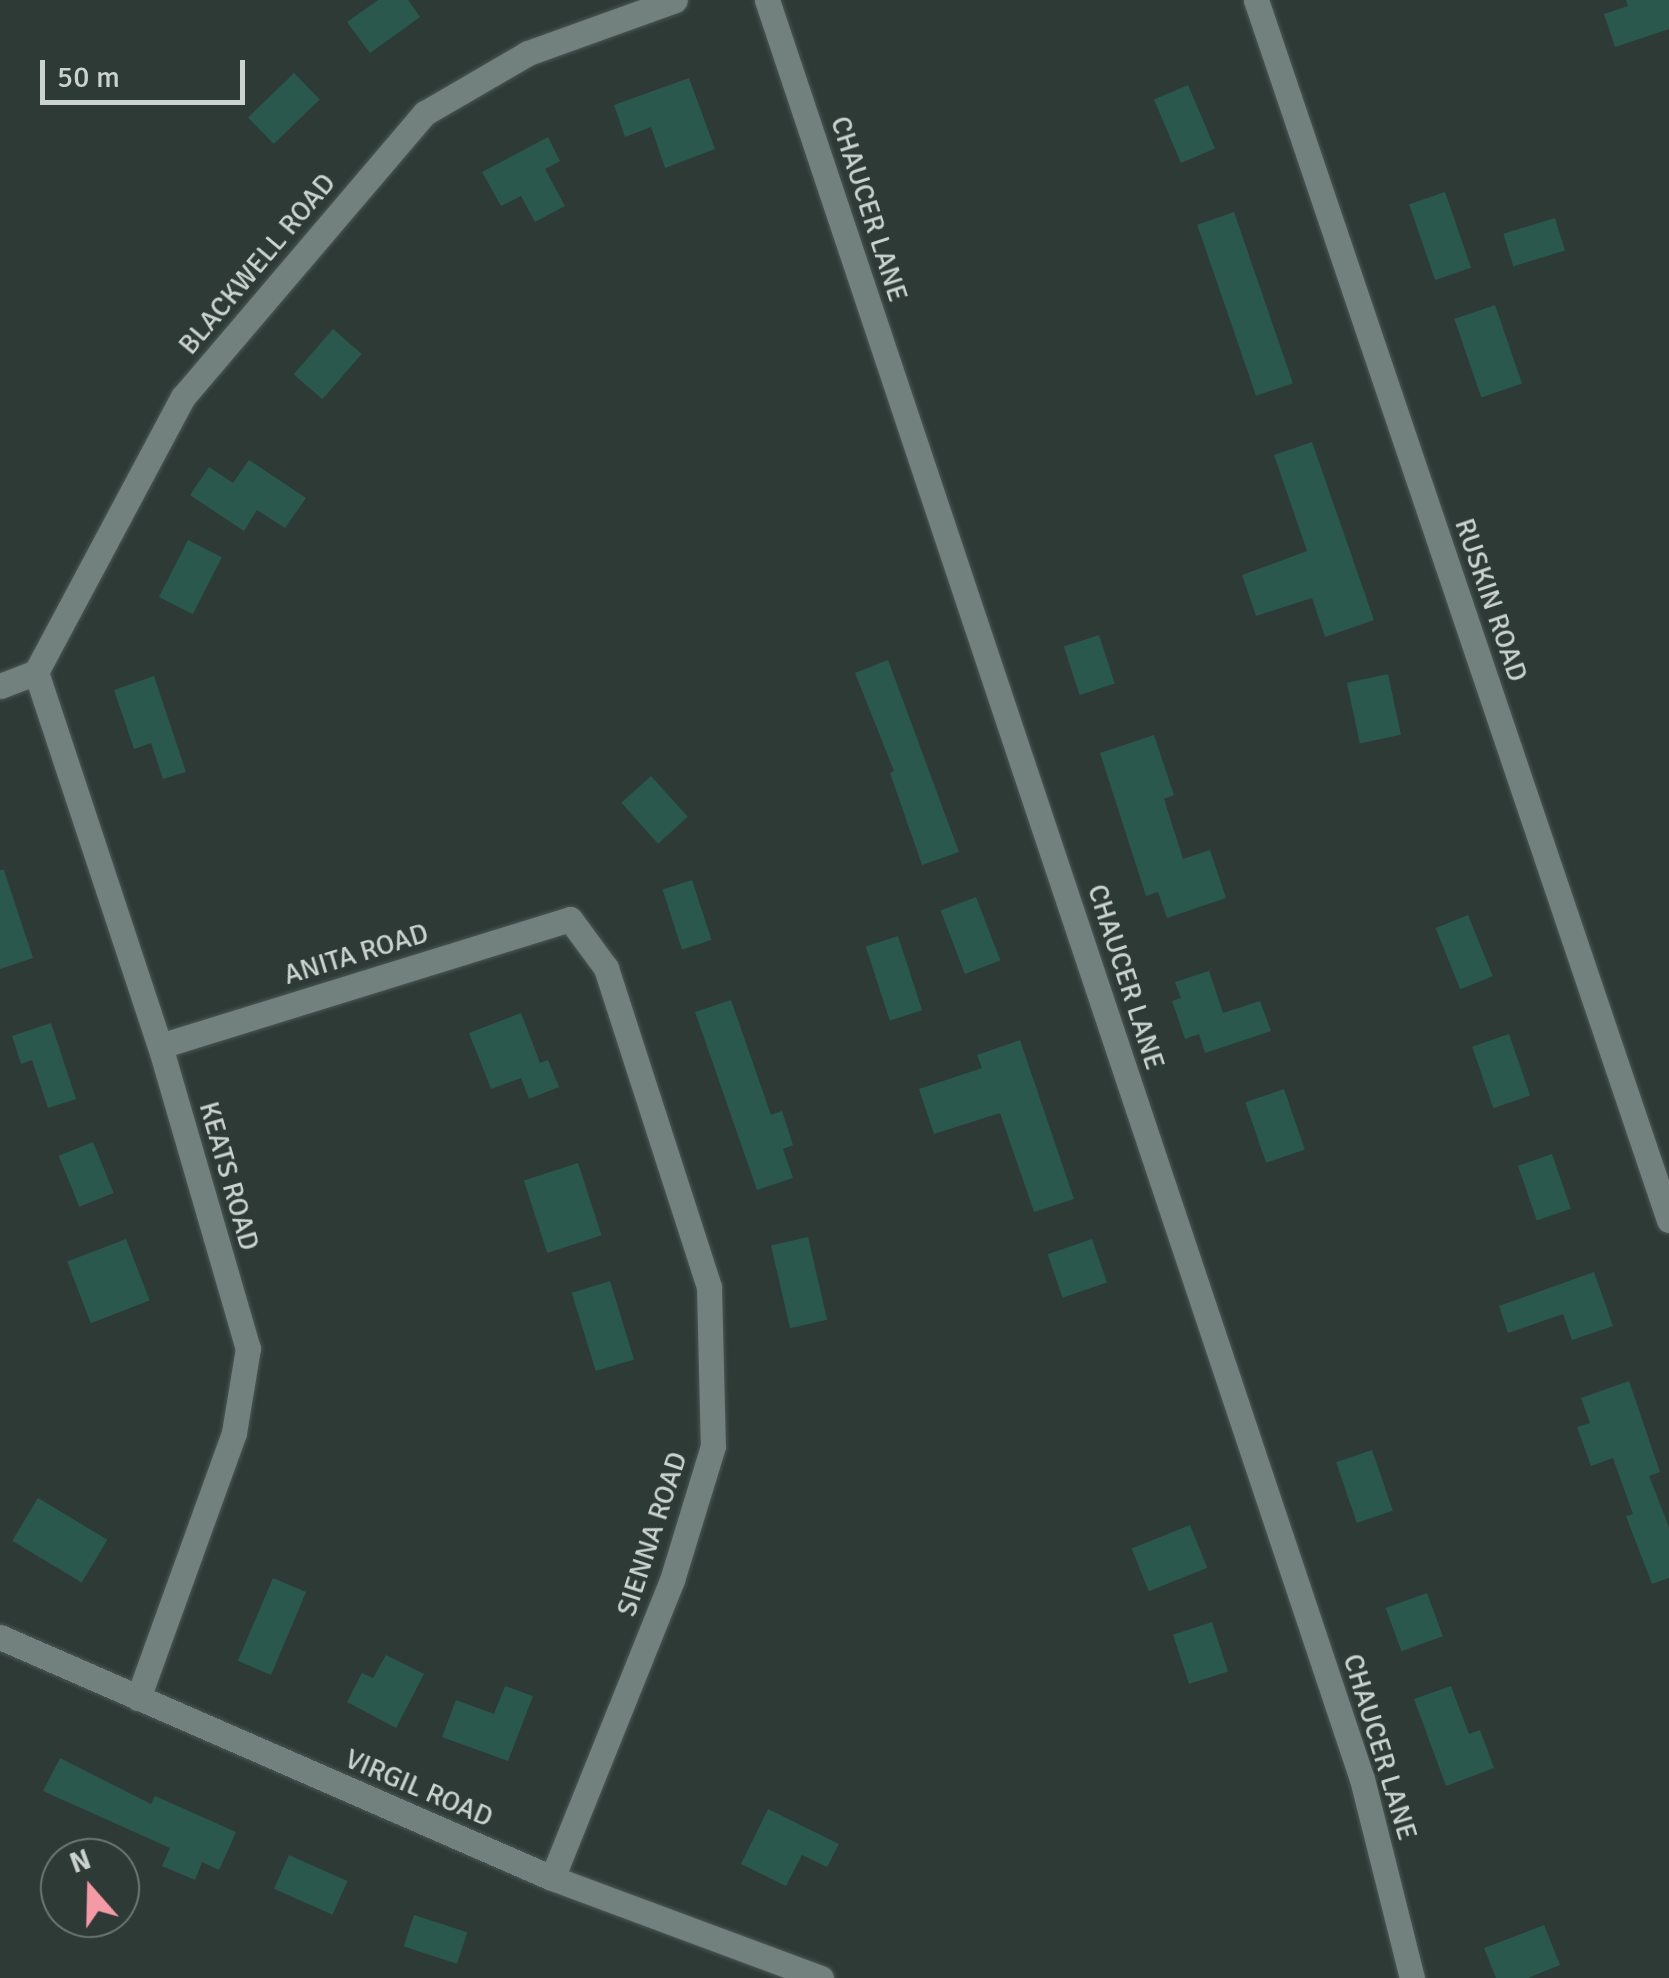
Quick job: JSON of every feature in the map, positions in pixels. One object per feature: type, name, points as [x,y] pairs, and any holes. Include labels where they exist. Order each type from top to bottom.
[{"type":"street","name":"BLACKWELL ROAD","points":[[36,672],[183,397],[424,113],[528,53],[674,0]]},
{"type":"street","name":"CHAUCER LANE","points":[[767,0],[1362,1779],[1412,1978]]},
{"type":"street","name":"RUSKIN ROAD","points":[[1256,0],[1669,1220]]},
{"type":"street","points":[[0,686],[36,672]]},
{"type":"street","name":"KEATS ROAD","points":[[36,672],[160,1046],[248,1348],[234,1433],[138,1698]]},
{"type":"street","name":"ANITA ROAD","points":[[160,1046],[570,919]]},
{"type":"street","name":"SIENNA ROAD","points":[[552,1878],[672,1580],[713,1446],[709,1287],[606,968],[570,919]]},
{"type":"street","name":"VIRGIL ROAD","points":[[0,1637],[552,1878],[821,1978]]},
{"type":"building","points":[[378,0],[408,0],[420,17],[370,53],[347,22]]},
{"type":"building","points":[[1626,0],[1669,0],[1669,29],[1615,47],[1604,14],[1628,6]]},
{"type":"building","points":[[294,73],[320,100],[274,144],[248,117]]},
{"type":"building","points":[[689,78],[715,149],[665,168],[651,127],[625,137],[614,105]]},
{"type":"building","points":[[1188,85],[1215,149],[1181,163],[1154,99]]},
{"type":"building","points":[[548,137],[560,161],[545,169],[565,206],[535,222],[521,196],[501,206],[482,172]]},
{"type":"building","points":[[1445,192],[1471,268],[1435,280],[1409,204]]},
{"type":"building","points":[[1234,212],[1293,383],[1256,396],[1197,225]]},
{"type":"building","points":[[1555,218],[1565,251],[1513,266],[1503,234]]},
{"type":"building","points":[[1495,305],[1522,383],[1481,397],[1454,319]]},
{"type":"building","points":[[333,329],[362,354],[322,399],[294,374]]},
{"type":"building","points":[[1312,442],[1374,620],[1325,637],[1312,598],[1256,616],[1242,575],[1307,551],[1274,455]]},
{"type":"building","points":[[249,460],[306,498],[285,528],[257,510],[244,531],[190,495],[209,467],[233,483]]},
{"type":"building","points":[[188,540],[222,557],[193,614],[159,597]]},
{"type":"building","points":[[1099,635],[1115,684],[1080,695],[1064,646]]},
{"type":"building","points":[[888,660],[959,852],[922,865],[890,773],[894,771],[855,673]]},
{"type":"building","points":[[1388,674],[1401,735],[1360,743],[1347,683]]},
{"type":"building","points":[[154,676],[186,772],[163,779],[151,743],[134,749],[114,690]]},
{"type":"building","points":[[1154,735],[1174,795],[1164,799],[1183,859],[1210,850],[1226,898],[1167,918],[1158,892],[1146,896],[1100,753]]},
{"type":"building","points":[[651,776],[688,817],[658,844],[621,803]]},
{"type":"building","points":[[0,870],[4,870],[33,958],[0,969]]},
{"type":"building","points":[[692,880],[711,940],[682,949],[663,890]]},
{"type":"building","points":[[976,897],[1000,960],[965,974],[941,911]]},
{"type":"building","points":[[1468,915],[1493,976],[1460,989],[1436,928]]},
{"type":"building","points":[[898,936],[922,1010],[890,1021],[866,947]]},
{"type":"building","points":[[1209,971],[1223,1013],[1260,1001],[1271,1031],[1205,1053],[1199,1034],[1185,1039],[1172,1001],[1181,998],[1175,982]]},
{"type":"building","points":[[731,1000],[771,1115],[782,1111],[793,1145],[783,1149],[793,1178],[757,1190],[695,1012]]},
{"type":"building","points":[[521,1013],[540,1063],[548,1060],[559,1087],[529,1099],[521,1078],[491,1089],[469,1033]]},
{"type":"building","points":[[51,1023],[76,1099],[48,1108],[32,1060],[21,1064],[12,1036]]},
{"type":"building","points":[[1509,1034],[1530,1095],[1493,1108],[1472,1047]]},
{"type":"building","points":[[1020,1040],[1074,1199],[1034,1212],[1000,1113],[934,1134],[919,1089],[982,1068],[977,1055]]},
{"type":"building","points":[[1284,1089],[1305,1150],[1266,1163],[1245,1102]]},
{"type":"building","points":[[93,1142],[114,1193],[79,1207],[59,1156]]},
{"type":"building","points":[[1552,1154],[1571,1209],[1537,1221],[1518,1166]]},
{"type":"building","points":[[578,1163],[601,1235],[547,1253],[524,1181]]},
{"type":"building","points":[[808,1237],[827,1320],[790,1328],[771,1246]]},
{"type":"building","points":[[126,1239],[150,1301],[91,1323],[67,1262]]},
{"type":"building","points":[[1092,1239],[1107,1282],[1063,1298],[1048,1254]]},
{"type":"building","points":[[1594,1272],[1613,1326],[1572,1340],[1563,1314],[1508,1333],[1499,1306]]},
{"type":"building","points":[[610,1281],[634,1359],[596,1371],[572,1293]]},
{"type":"building","points":[[1629,1381],[1660,1472],[1649,1476],[1669,1527],[1669,1578],[1652,1584],[1626,1516],[1633,1514],[1613,1458],[1591,1466],[1577,1427],[1590,1423],[1581,1398]]},
{"type":"building","points":[[1372,1450],[1393,1511],[1357,1523],[1336,1462]]},
{"type":"building","points":[[38,1498],[107,1540],[82,1583],[12,1541]]},
{"type":"building","points":[[1190,1525],[1207,1568],[1149,1591],[1132,1549]]},
{"type":"building","points":[[273,1578],[306,1592],[271,1675],[238,1661]]},
{"type":"building","points":[[1427,1593],[1443,1636],[1401,1651],[1386,1608]]},
{"type":"building","points":[[1212,1622],[1228,1671],[1189,1684],[1173,1635]]},
{"type":"building","points":[[386,1655],[424,1674],[396,1728],[347,1702],[362,1673],[373,1678]]},
{"type":"building","points":[[505,1686],[533,1696],[508,1761],[442,1737],[456,1700],[494,1714]]},
{"type":"building","points":[[1451,1686],[1469,1734],[1480,1730],[1494,1768],[1446,1786],[1414,1699]]},
{"type":"building","points":[[60,1758],[151,1804],[155,1796],[236,1832],[219,1870],[202,1862],[195,1880],[162,1866],[170,1848],[43,1791]]},
{"type":"building","points":[[768,1809],[839,1844],[827,1867],[802,1855],[786,1886],[741,1864]]},
{"type":"building","points":[[289,1855],[347,1881],[332,1915],[274,1889]]},
{"type":"building","points":[[414,1915],[467,1932],[457,1964],[404,1946]]},
{"type":"building","points":[[1544,1925],[1560,1965],[1528,1978],[1496,1978],[1484,1948]]}]
